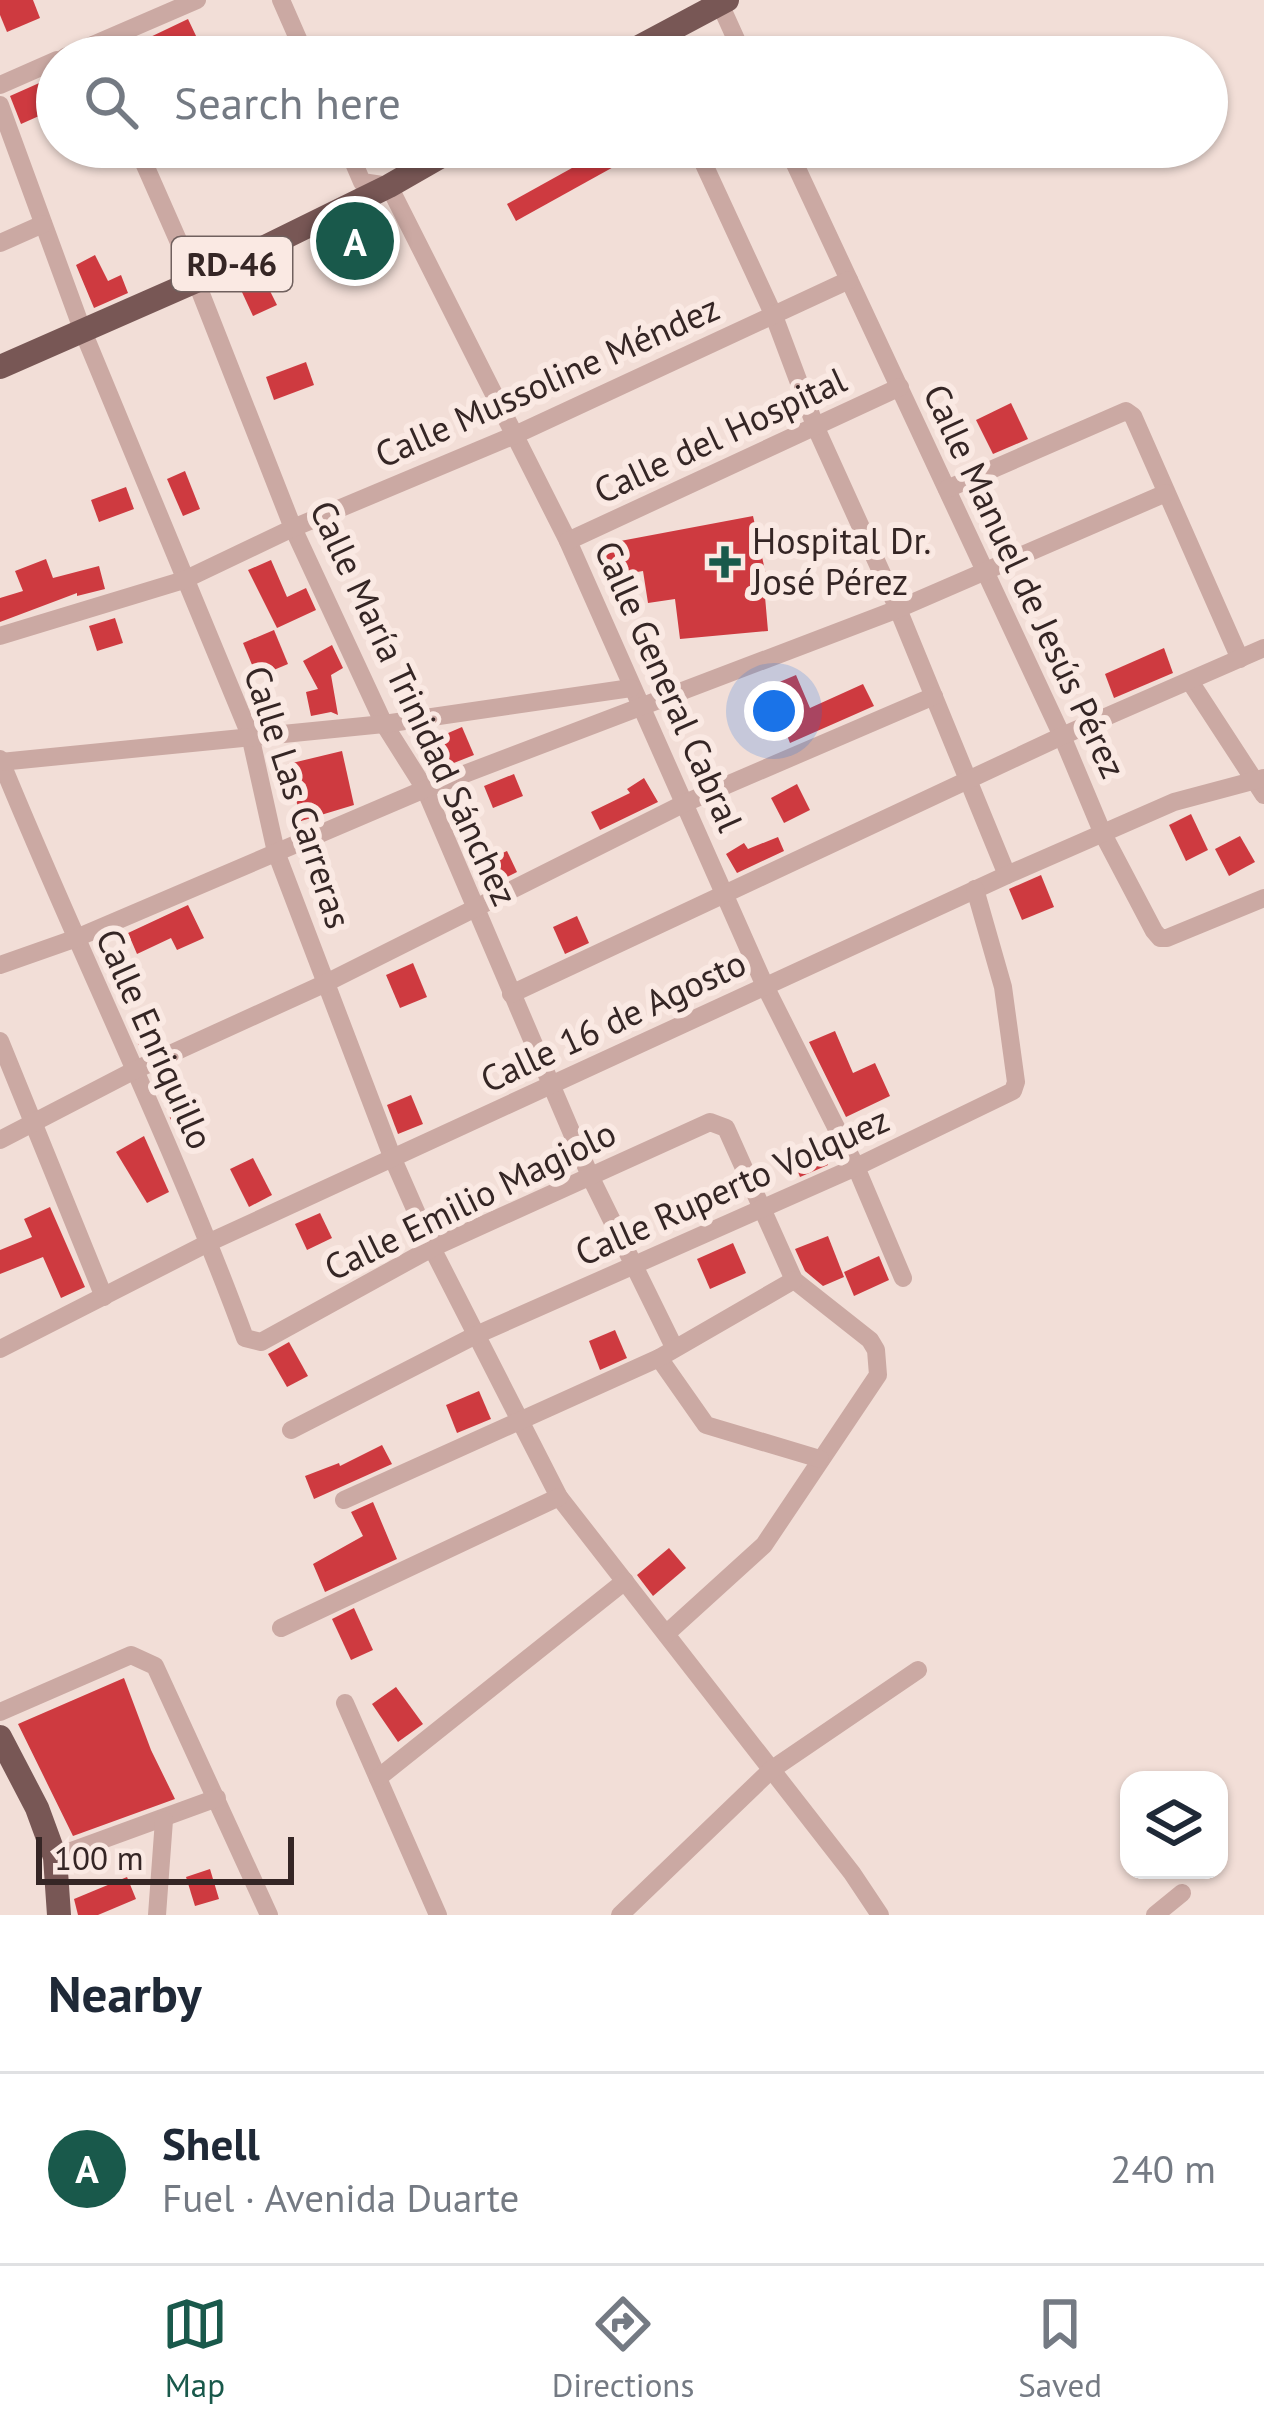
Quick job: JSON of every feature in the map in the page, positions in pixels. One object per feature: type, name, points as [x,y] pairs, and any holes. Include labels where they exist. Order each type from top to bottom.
[{"type":"main road","points":[[672,36],[724,2]]},
{"type":"main road","name":"RD-46","points":[[0,367],[196,281],[420,168]]},
{"type":"main road","points":[[0,1737],[37,1808],[55,1856],[58,1915]]},
{"type":"street","points":[[125,36],[197,0]]},
{"type":"street","points":[[281,0],[297,36]]},
{"type":"street","points":[[724,2],[736,36]]},
{"type":"street","points":[[0,85],[36,70]]},
{"type":"street","name":"Calle Las Carreras","points":[[0,106],[82,329],[250,735],[276,852],[393,1160],[474,1336],[559,1497],[880,1915]]},
{"type":"street","name":"Calle María Trinidad Sánchez","points":[[146,168],[196,281],[292,528],[384,724],[425,789],[551,1088],[635,1266],[666,1353],[711,1428],[820,1459]]},
{"type":"street","name":"Calle General Cabral","points":[[356,168],[362,182],[389,186],[568,541],[765,986],[856,1167],[903,1278]]},
{"type":"street","points":[[706,168],[774,316],[816,428],[898,608],[1007,875]]},
{"type":"street","name":"Calle Manuel de Jesús Pérez","points":[[797,168],[1062,736],[1103,834],[1160,938],[1264,898]]},
{"type":"street","points":[[0,243],[43,224]]},
{"type":"street","name":"Calle Mussoline Méndez","points":[[0,636],[184,580],[292,528],[515,435],[849,280]]},
{"type":"street","name":"Calle del Hospital","points":[[568,541],[900,387]]},
{"type":"street","points":[[947,489],[1126,411],[1133,416],[1240,659]]},
{"type":"street","points":[[0,965],[74,939],[635,697],[898,608],[1166,494]]},
{"type":"street","points":[[511,994],[1062,736],[1264,648]]},
{"type":"street","points":[[1191,683],[1261,785]]},
{"type":"street","points":[[0,1140],[685,803],[934,696]]},
{"type":"street","points":[[0,761],[635,697]]},
{"type":"street","name":"Calle Enriquillo","points":[[0,761],[210,1242],[245,1338],[253,1342]]},
{"type":"street","name":"Calle 16 de Agosto","points":[[0,1349],[210,1242],[1007,875],[1174,802],[1261,785]]},
{"type":"street","name":"Calle Ruperto Volquez","points":[[291,1430],[474,1336],[856,1167],[1013,1091],[1016,1082],[1003,986],[975,890]]},
{"type":"street","points":[[0,1041],[104,1297]]},
{"type":"street","name":"Calle Emilio Magiolo","points":[[253,1342],[261,1342],[432,1248],[710,1122],[726,1128],[764,1208]]},
{"type":"street","points":[[666,1634],[764,1545],[878,1375],[870,1340],[794,1280],[764,1208]]},
{"type":"street","points":[[344,1500],[666,1353],[794,1280]]},
{"type":"street","points":[[281,1628],[559,1497]]},
{"type":"street","points":[[378,1778],[625,1581]]},
{"type":"street","points":[[0,1712],[131,1655],[154,1666],[269,1915]]},
{"type":"street","points":[[620,1915],[771,1770],[918,1670]]},
{"type":"street","points":[[345,1702],[438,1915]]},
{"type":"street","points":[[55,1856],[217,1798]]},
{"type":"street","points":[[157,1915],[164,1820]]},
{"type":"street","points":[[1154,1915],[1182,1893]]},
{"type":"building","points":[[0,0],[33,0],[40,18],[7,32]]},
{"type":"building","points":[[188,19],[196,36],[152,36]]},
{"type":"building","points":[[36,84],[36,117],[21,124],[10,96]]},
{"type":"building","points":[[572,168],[612,168],[516,221],[507,204]]},
{"type":"building","points":[[95,255],[108,281],[121,275],[128,293],[94,308],[76,265]]},
{"type":"building","points":[[264,279],[277,305],[253,316],[241,290]]},
{"type":"building","points":[[306,362],[314,385],[274,400],[266,377]]},
{"type":"building","points":[[1011,403],[1028,439],[993,454],[976,420]]},
{"type":"building","points":[[185,471],[200,509],[183,516],[167,479]]},
{"type":"building","points":[[126,487],[134,509],[99,522],[91,500]]},
{"type":"building","points":[[753,516],[768,584],[764,585],[768,631],[680,639],[675,599],[648,603],[643,571],[619,575],[617,563],[601,566],[599,545]]},
{"type":"building","points":[[46,559],[53,578],[99,566],[105,589],[77,593],[0,622],[0,598],[23,591],[15,571]]},
{"type":"building","points":[[271,560],[287,597],[306,588],[316,610],[277,628],[248,570]]},
{"type":"building","points":[[115,618],[123,643],[97,651],[89,626]]},
{"type":"building","points":[[274,630],[288,664],[257,677],[243,643]]},
{"type":"building","points":[[332,645],[343,668],[331,675],[338,715],[311,716],[306,692],[318,689],[303,661]]},
{"type":"building","points":[[1164,648],[1173,673],[1114,698],[1105,674]]},
{"type":"building","points":[[796,675],[810,708],[863,684],[874,706],[790,743],[781,720],[791,716],[777,683]]},
{"type":"building","points":[[462,727],[474,755],[431,772],[418,746]]},
{"type":"building","points":[[342,751],[354,805],[301,821],[288,764]]},
{"type":"building","points":[[514,774],[523,796],[493,808],[484,786]]},
{"type":"building","points":[[644,778],[658,802],[600,830],[591,812],[630,793],[627,789]]},
{"type":"building","points":[[797,784],[810,810],[784,823],[771,798]]},
{"type":"building","points":[[1191,814],[1208,850],[1186,861],[1169,825]]},
{"type":"building","points":[[1240,836],[1255,862],[1229,876],[1215,849]]},
{"type":"building","points":[[778,837],[784,851],[737,873],[726,854],[744,843],[748,849]]},
{"type":"building","points":[[507,851],[517,872],[483,889],[473,866]]},
{"type":"building","points":[[1041,875],[1054,907],[1022,920],[1009,889]]},
{"type":"building","points":[[188,905],[204,938],[177,950],[171,938],[137,954],[128,933]]},
{"type":"building","points":[[577,916],[589,943],[565,954],[553,927]]},
{"type":"building","points":[[413,963],[427,997],[400,1008],[386,975]]},
{"type":"building","points":[[151,1012],[166,1041],[142,1052],[129,1024]]},
{"type":"building","points":[[835,1031],[853,1073],[875,1063],[890,1096],[846,1117],[809,1042]]},
{"type":"building","points":[[176,1071],[200,1113],[174,1127],[155,1083]]},
{"type":"building","points":[[411,1095],[423,1124],[398,1134],[387,1105]]},
{"type":"building","points":[[144,1136],[169,1192],[147,1203],[116,1152]]},
{"type":"building","points":[[819,1142],[828,1165],[800,1177],[791,1154]]},
{"type":"building","points":[[253,1158],[272,1195],[249,1207],[230,1169]]},
{"type":"building","points":[[50,1207],[85,1287],[61,1298],[43,1257],[0,1274],[0,1250],[32,1237],[24,1219]]},
{"type":"building","points":[[320,1213],[332,1238],[307,1250],[295,1224]]},
{"type":"building","points":[[828,1236],[844,1277],[823,1286],[805,1271],[795,1249]]},
{"type":"building","points":[[733,1243],[746,1273],[710,1289],[697,1259]]},
{"type":"building","points":[[879,1256],[889,1280],[854,1296],[844,1272]]},
{"type":"building","points":[[615,1330],[627,1358],[600,1370],[589,1341]]},
{"type":"building","points":[[289,1342],[308,1376],[287,1387],[268,1354]]},
{"type":"building","points":[[479,1391],[491,1419],[457,1433],[446,1405]]},
{"type":"building","points":[[382,1445],[392,1464],[314,1499],[305,1476],[340,1466]]},
{"type":"building","points":[[373,1502],[397,1559],[325,1592],[313,1564],[363,1536],[351,1512]]},
{"type":"building","points":[[669,1548],[686,1568],[653,1596],[637,1575]]},
{"type":"building","points":[[354,1608],[373,1650],[351,1660],[332,1619]]},
{"type":"building","points":[[124,1678],[175,1799],[73,1836],[18,1724]]},
{"type":"building","points":[[396,1687],[423,1724],[398,1742],[372,1704]]},
{"type":"building","points":[[210,1869],[219,1899],[195,1906],[186,1877]]},
{"type":"building","points":[[127,1877],[136,1899],[98,1915],[78,1915],[74,1899]]},
{"type":"place","name":"Shell","points":[[355,241]]},
{"type":"place","name":"Hospital Dr. José Pérez","points":[[725,562]]}]
